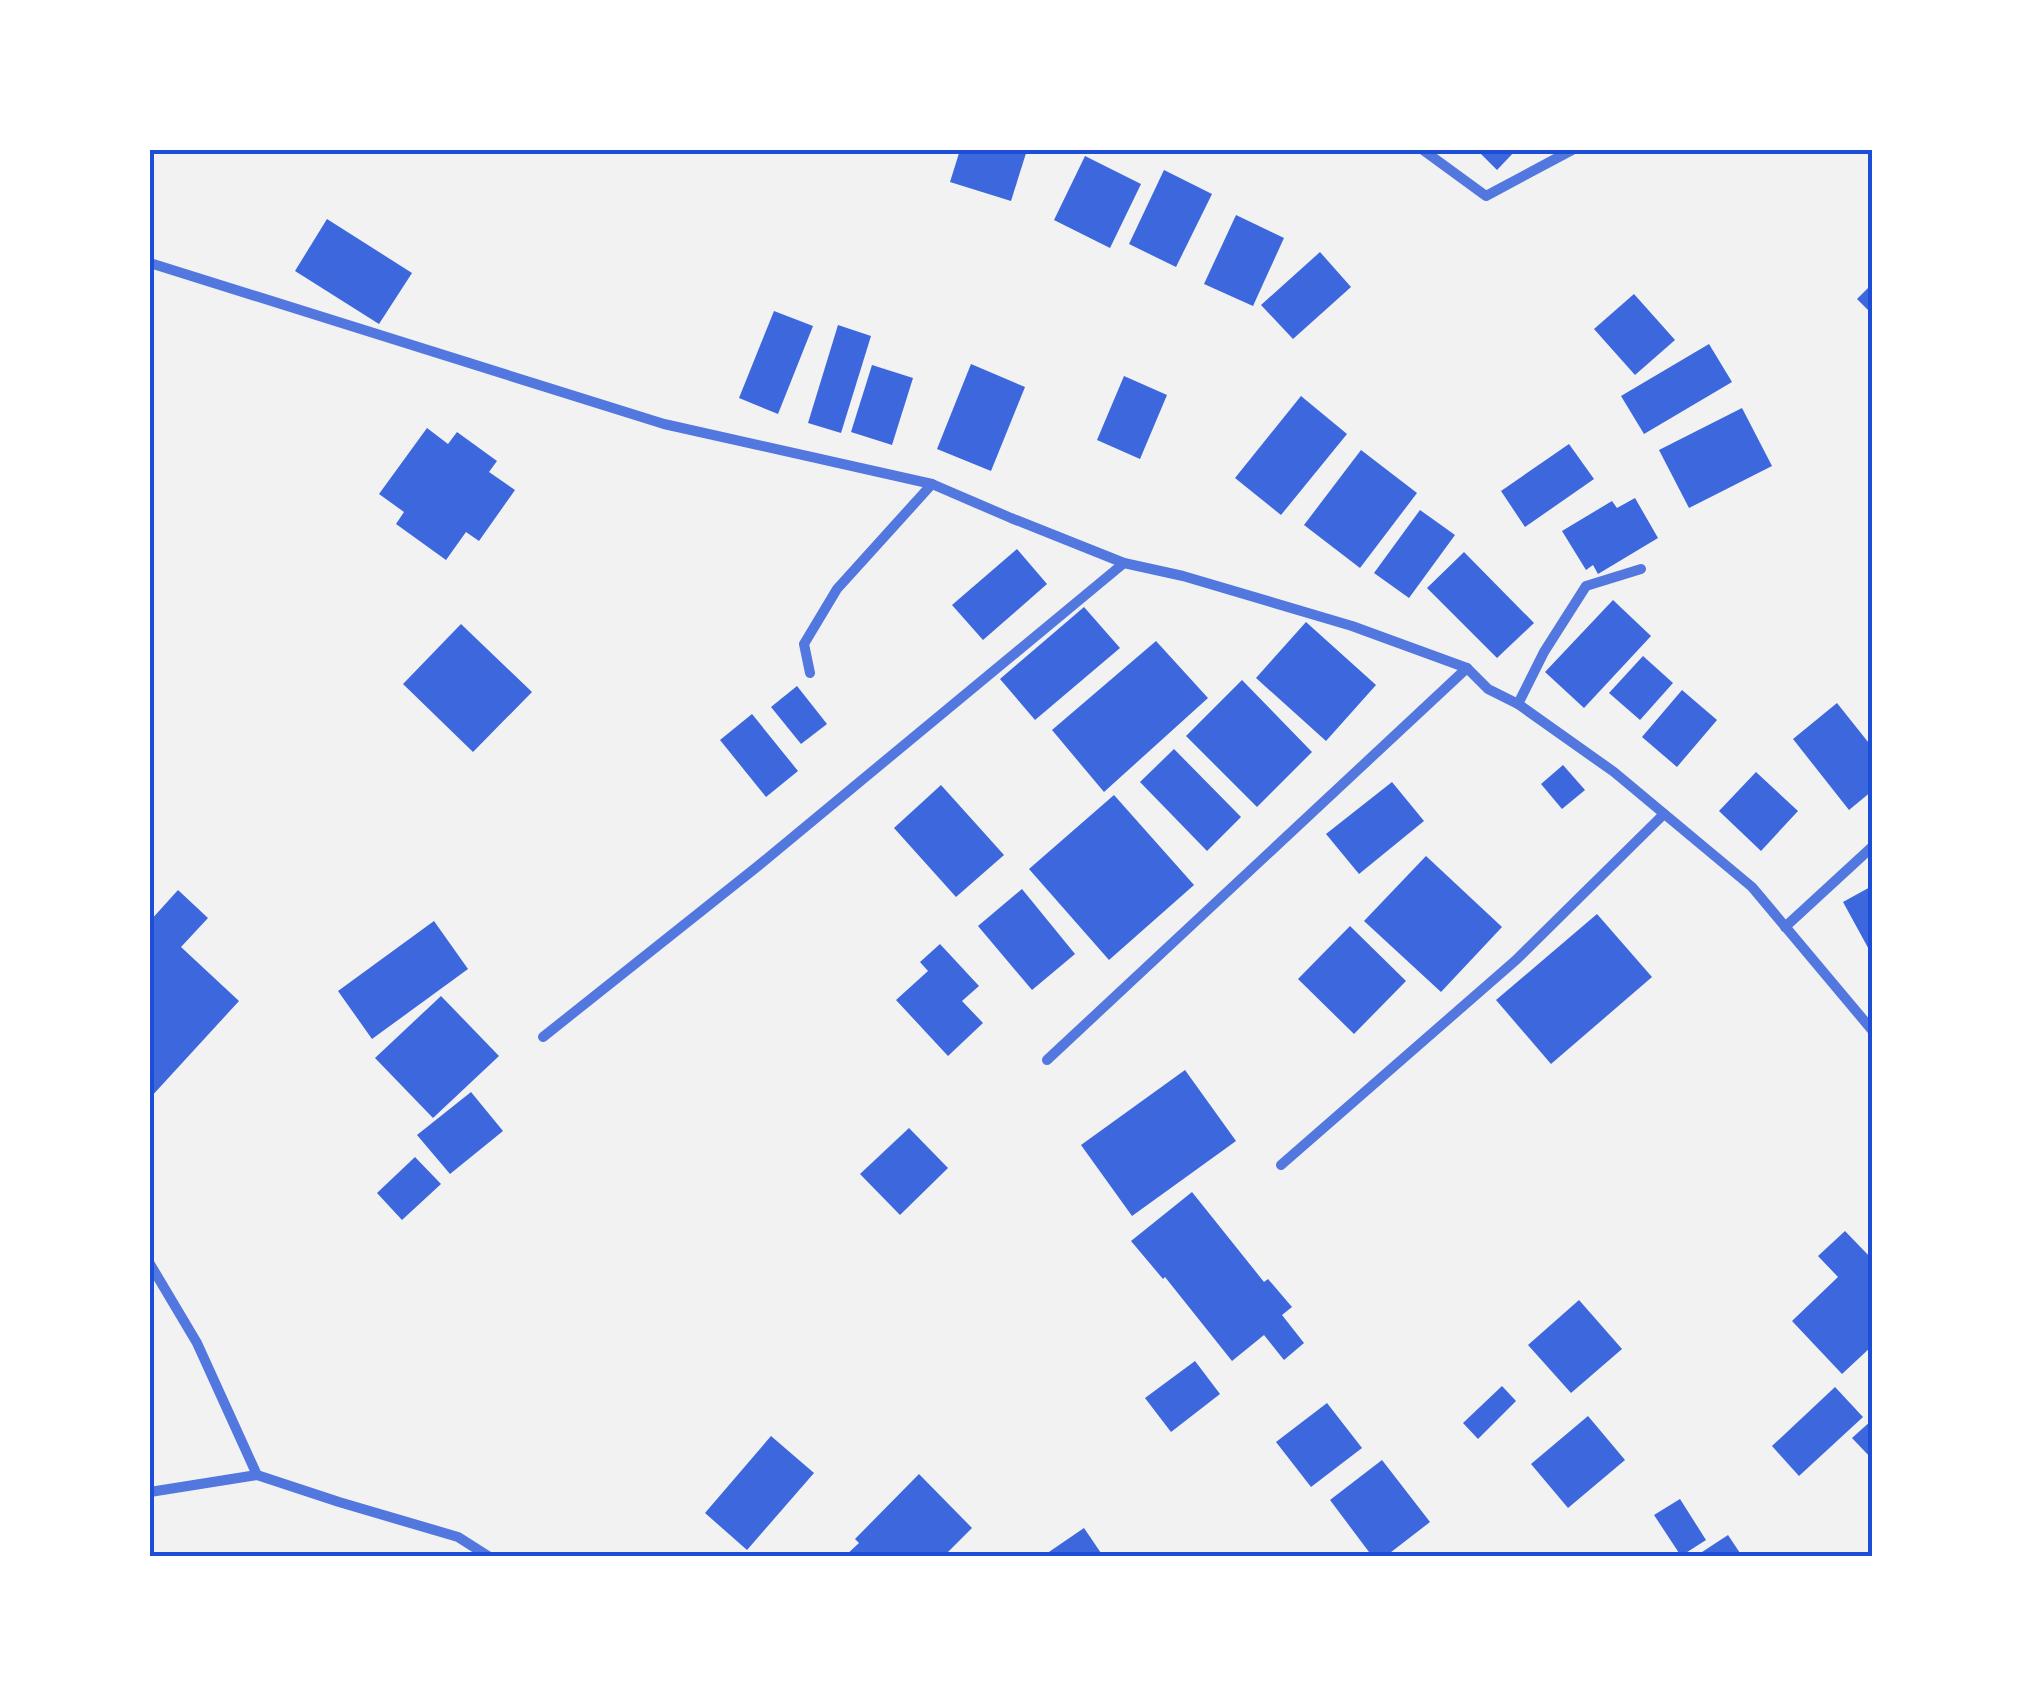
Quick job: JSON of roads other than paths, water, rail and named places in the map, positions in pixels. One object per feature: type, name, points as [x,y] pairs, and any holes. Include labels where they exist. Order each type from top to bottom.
[{"type":"street","points":[[1424,150],[1486,196],[1572,150]]},
{"type":"street","points":[[150,263],[664,424],[932,484],[1124,563],[1184,576],[1352,626],[1468,668],[1488,689],[1518,704],[1614,772],[1752,887],[1872,1030]]},
{"type":"street","points":[[810,673],[804,644],[837,589],[932,484]]},
{"type":"street","points":[[543,1037],[758,866],[1124,563]]},
{"type":"street","points":[[1518,704],[1544,652],[1586,586],[1641,569]]},
{"type":"street","points":[[1047,1060],[1468,668]]},
{"type":"street","points":[[1281,1165],[1516,960],[1664,814]]},
{"type":"street","points":[[1785,927],[1872,847]]},
{"type":"street","points":[[150,1264],[197,1343],[257,1475]]},
{"type":"street","points":[[150,1492],[257,1475],[458,1537],[488,1556]]}]
